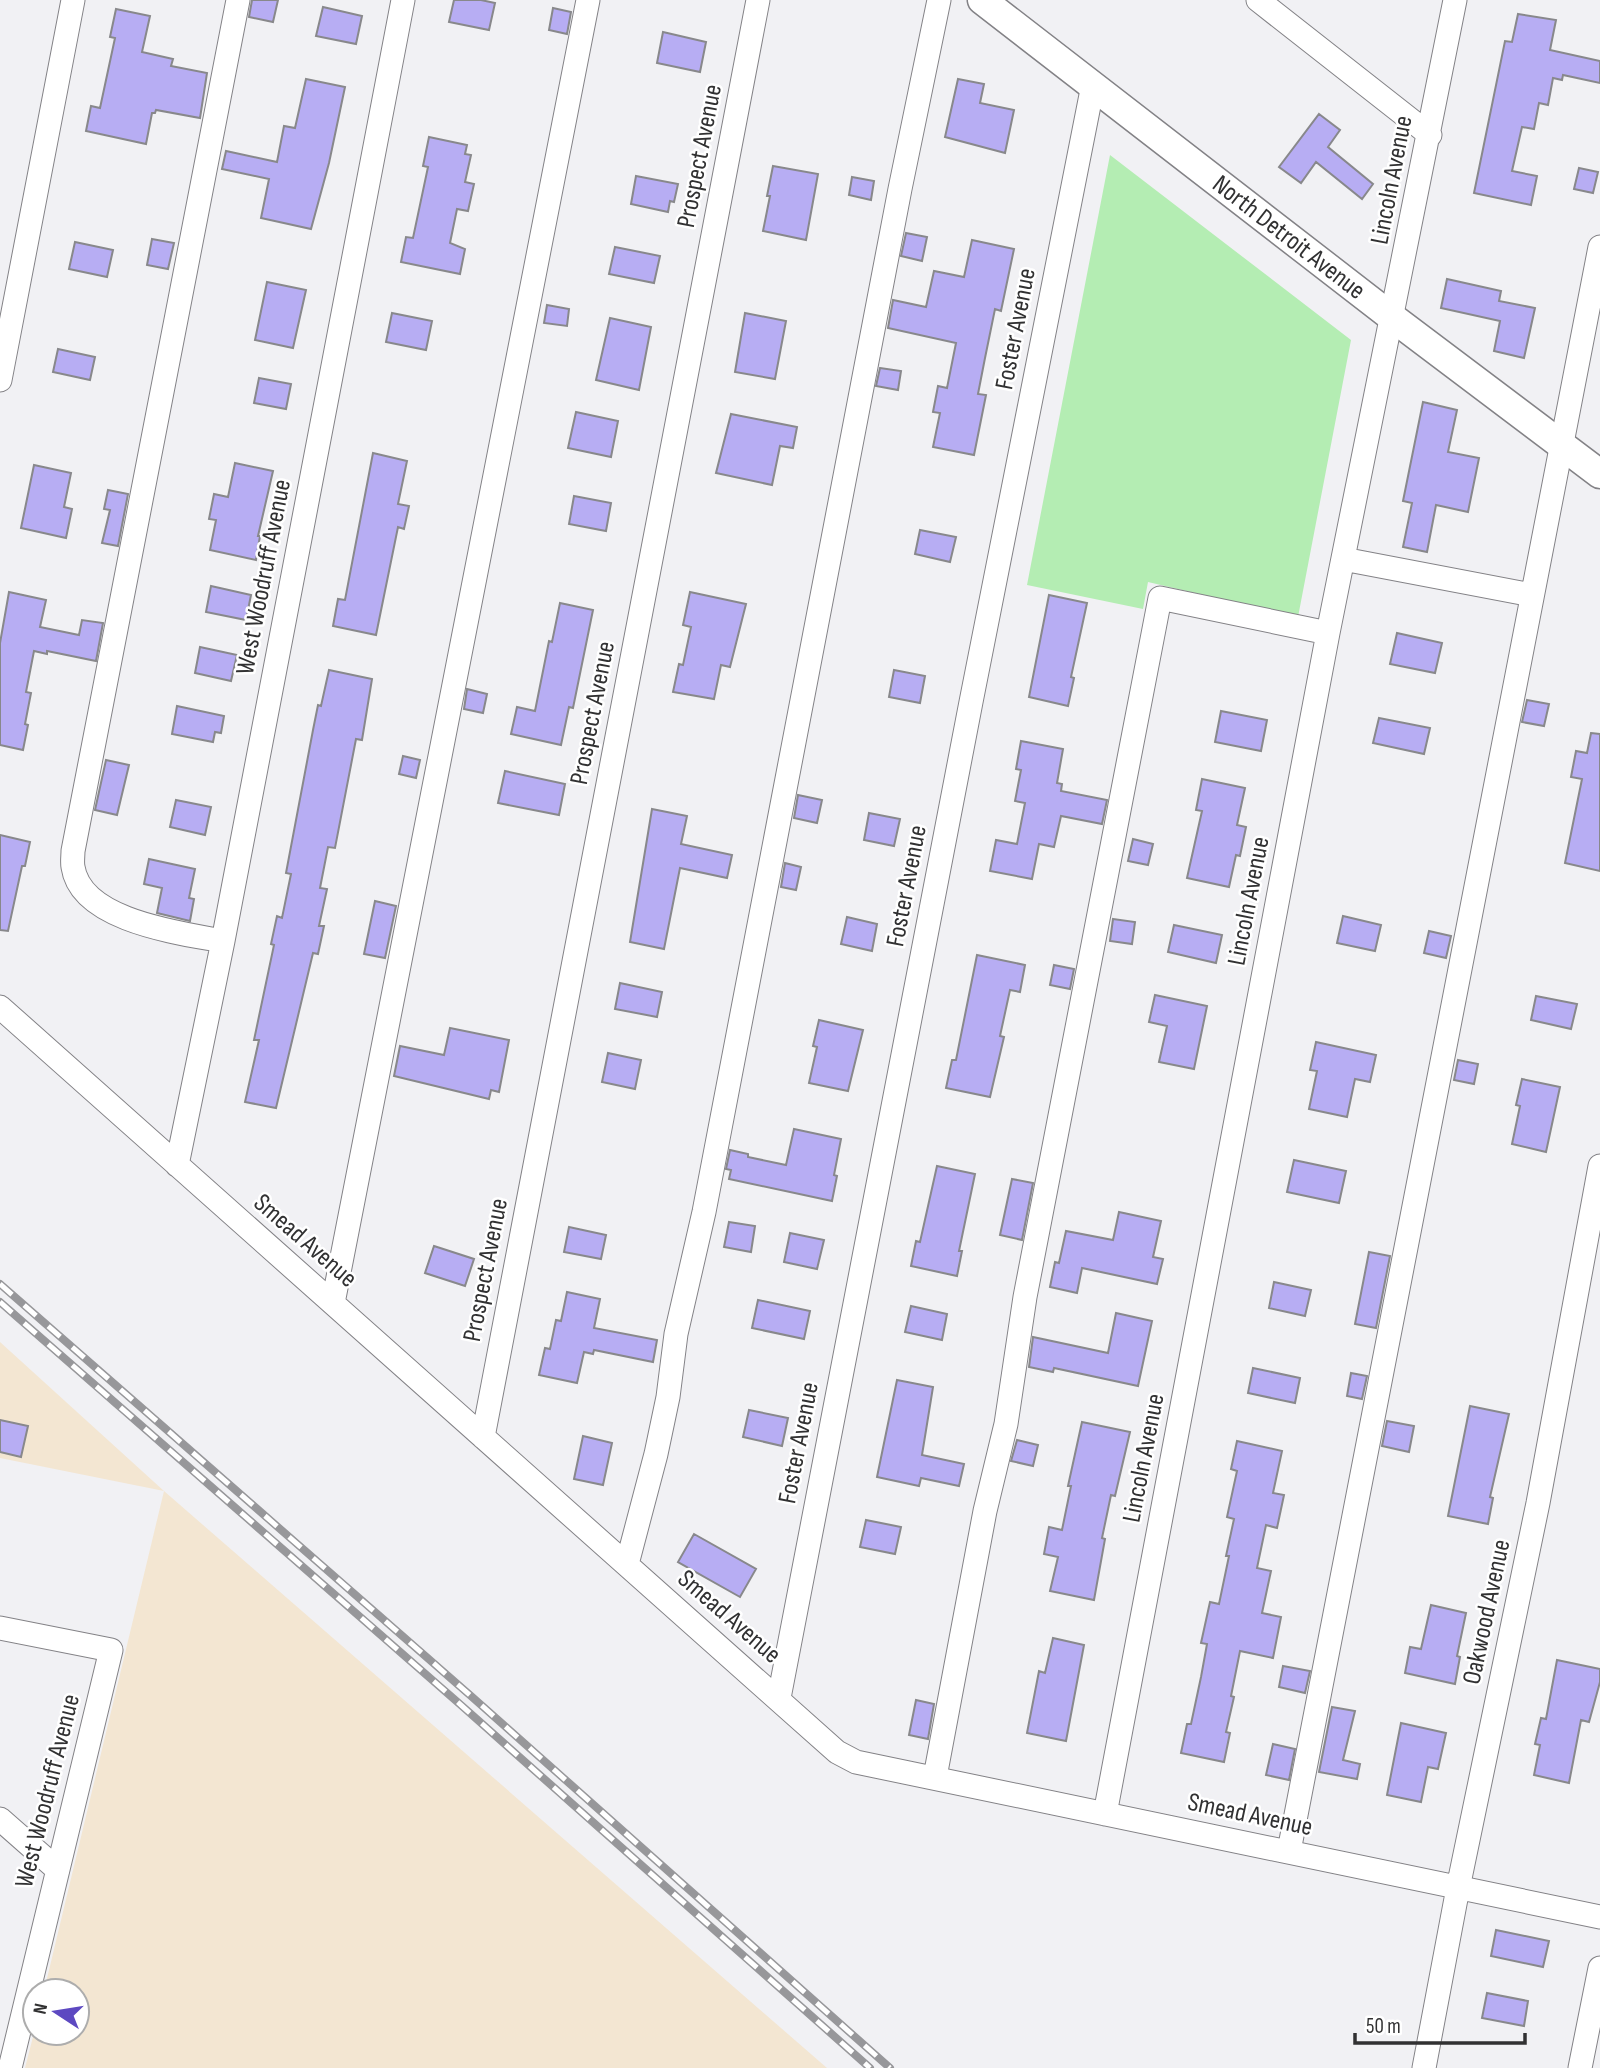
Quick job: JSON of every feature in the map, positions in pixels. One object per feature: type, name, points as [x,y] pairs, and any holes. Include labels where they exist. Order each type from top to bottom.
[{"type":"main road","name":"North Detroit Avenue","points":[[982,0],[1393,318],[1600,474]]},
{"type":"street","points":[[0,380],[73,0]]},
{"type":"street","points":[[223,941],[145,926],[119,916],[81,886],[73,869],[73,851],[238,0]]},
{"type":"street","name":"West Woodruff Avenue","points":[[177,1165],[223,941],[403,0]]},
{"type":"street","points":[[333,1303],[588,0]]},
{"type":"street","name":"Prospect Avenue","points":[[482,1437],[758,0]]},
{"type":"street","points":[[627,1564],[668,1397],[676,1334],[704,1212],[900,189],[939,0]]},
{"type":"street","points":[[1258,0],[1430,135]]},
{"type":"street","name":"Lincoln Avenue","points":[[1105,1814],[1328,633],[1455,0]]},
{"type":"street","name":"Foster Avenue","points":[[779,1698],[1093,85]]},
{"type":"street","points":[[1289,1851],[1600,247]]},
{"type":"street","points":[[1343,559],[1532,595]]},
{"type":"street","points":[[935,1777],[985,1511],[1006,1424],[1025,1297],[1160,598],[1328,633]]},
{"type":"street","name":"Smead Avenue","points":[[0,1007],[838,1752],[856,1762],[1600,1917]]},
{"type":"street","name":"Oakwood Avenue","points":[[1424,2068],[1458,1888],[1538,1503],[1600,1166]]},
{"type":"street","name":"West Woodruff Avenue","points":[[0,1628],[111,1650],[10,2068]]},
{"type":"street","points":[[0,1819],[58,1870]]},
{"type":"street","points":[[1580,2068],[1600,1968]]},
{"type":"shaded area","points":[[0,1342],[164,1491],[0,1458]]},
{"type":"shaded area","points":[[164,1491],[827,2068],[25,2068],[30,2047],[91,2047],[91,1977],[47,1977]]},
{"type":"green space","points":[[1110,155],[1351,340],[1298,617],[1148,582],[1143,609],[1027,585]]},
{"type":"building","points":[[252,0],[278,0],[273,22],[249,17]]},
{"type":"building","points":[[454,0],[495,3],[489,30],[449,22]]},
{"type":"building","points":[[323,7],[362,16],[356,44],[316,36]]},
{"type":"building","points":[[553,8],[571,12],[567,34],[549,30]]},
{"type":"building","points":[[116,9],[150,16],[142,52],[173,59],[171,66],[207,73],[200,118],[156,110],[152,113],[146,144],[86,131],[91,106],[100,108],[115,38],[110,37]]},
{"type":"building","points":[[1518,14],[1556,20],[1550,50],[1600,61],[1600,83],[1563,75],[1562,80],[1553,78],[1548,105],[1539,103],[1534,129],[1522,127],[1512,171],[1537,176],[1531,205],[1474,193],[1505,41],[1512,42]]},
{"type":"building","points":[[663,32],[706,42],[700,72],[657,63]]},
{"type":"building","points":[[306,79],[345,87],[329,163],[311,229],[261,218],[269,179],[222,169],[226,151],[277,162],[284,126],[295,128]]},
{"type":"building","points":[[958,79],[984,84],[980,103],[1014,110],[1005,153],[945,137]]},
{"type":"building","points":[[1319,114],[1340,130],[1328,147],[1373,184],[1362,199],[1316,162],[1301,183],[1279,167]]},
{"type":"building","points":[[429,137],[467,145],[465,154],[471,155],[465,182],[474,184],[468,211],[457,209],[450,243],[465,249],[460,274],[401,262],[406,237],[413,238],[428,167],[423,166]]},
{"type":"building","points":[[773,166],[818,174],[806,240],[763,231]]},
{"type":"building","points":[[1579,168],[1598,172],[1593,193],[1574,189]]},
{"type":"building","points":[[636,176],[678,184],[674,202],[670,201],[668,212],[631,204]]},
{"type":"building","points":[[852,177],[874,181],[871,200],[849,195]]},
{"type":"building","points":[[906,233],[927,237],[922,261],[901,256]]},
{"type":"building","points":[[152,239],[174,243],[168,269],[147,265]]},
{"type":"building","points":[[972,240],[1014,249],[1001,311],[995,309],[978,394],[986,395],[974,455],[933,447],[940,413],[933,412],[938,386],[947,388],[956,343],[888,328],[893,300],[926,307],[934,271],[964,277]]},
{"type":"building","points":[[75,242],[113,250],[107,277],[69,269]]},
{"type":"building","points":[[615,247],[660,256],[654,283],[609,274]]},
{"type":"building","points":[[1447,279],[1501,291],[1499,301],[1535,308],[1524,358],[1494,351],[1500,321],[1441,308]]},
{"type":"building","points":[[267,282],[306,290],[293,348],[255,340]]},
{"type":"building","points":[[547,305],[569,309],[567,326],[544,323]]},
{"type":"building","points":[[392,313],[432,321],[426,350],[386,342]]},
{"type":"building","points":[[745,313],[786,321],[775,379],[735,372]]},
{"type":"building","points":[[610,318],[651,327],[639,390],[596,380]]},
{"type":"building","points":[[58,349],[95,357],[90,380],[53,372]]},
{"type":"building","points":[[880,368],[901,371],[898,390],[876,386]]},
{"type":"building","points":[[259,378],[291,384],[286,409],[254,403]]},
{"type":"building","points":[[1423,402],[1457,410],[1448,452],[1479,458],[1468,512],[1436,505],[1427,552],[1403,547],[1412,503],[1403,501]]},
{"type":"building","points":[[576,412],[618,421],[611,457],[568,448]]},
{"type":"building","points":[[731,414],[797,427],[793,448],[780,446],[772,485],[716,473]]},
{"type":"building","points":[[373,453],[407,461],[398,504],[409,506],[404,529],[398,527],[376,635],[333,626],[338,599],[345,600]]},
{"type":"building","points":[[235,463],[273,471],[258,536],[256,560],[210,550],[216,520],[209,519],[214,494],[228,497]]},
{"type":"building","points":[[34,465],[71,473],[64,507],[72,509],[66,538],[21,528]]},
{"type":"building","points":[[108,490],[128,494],[118,546],[102,543],[110,510],[104,509]]},
{"type":"building","points":[[574,496],[611,503],[606,531],[569,524]]},
{"type":"building","points":[[920,530],[956,537],[950,562],[915,554]]},
{"type":"building","points":[[211,586],[251,595],[246,620],[206,612]]},
{"type":"building","points":[[9,592],[46,600],[40,627],[79,635],[82,620],[103,623],[96,661],[34,651],[26,692],[31,693],[23,750],[0,745],[0,643]]},
{"type":"building","points":[[690,592],[746,604],[730,667],[721,665],[714,699],[673,692],[679,664],[683,665],[691,627],[683,625]]},
{"type":"building","points":[[1049,595],[1087,603],[1071,677],[1074,678],[1068,706],[1029,697]]},
{"type":"building","points":[[560,603],[593,610],[573,708],[569,707],[561,745],[511,734],[517,707],[535,711],[549,641],[552,642]]},
{"type":"building","points":[[1397,633],[1442,643],[1435,673],[1390,664]]},
{"type":"building","points":[[200,647],[237,655],[231,681],[195,673]]},
{"type":"building","points":[[329,670],[372,679],[362,740],[356,739],[335,848],[328,847],[320,888],[327,889],[319,926],[324,926],[318,954],[313,953],[276,1108],[245,1102],[259,1040],[254,1040],[274,945],[271,944],[277,916],[282,918],[291,874],[286,873],[313,730]]},
{"type":"building","points":[[894,670],[925,676],[920,703],[889,697]]},
{"type":"building","points":[[467,689],[487,694],[483,713],[464,709]]},
{"type":"building","points":[[1527,700],[1549,704],[1544,726],[1522,722]]},
{"type":"building","points":[[177,706],[224,716],[221,733],[215,732],[213,742],[172,734]]},
{"type":"building","points":[[1221,711],[1267,720],[1261,751],[1215,742]]},
{"type":"building","points":[[1379,718],[1430,728],[1424,754],[1373,743]]},
{"type":"building","points":[[1591,733],[1600,734],[1600,871],[1565,863],[1582,779],[1571,777],[1576,751],[1587,753]]},
{"type":"building","points":[[1021,741],[1063,749],[1057,783],[1062,784],[1061,791],[1107,800],[1102,824],[1061,816],[1054,847],[1039,844],[1032,879],[990,871],[996,840],[1017,844],[1025,803],[1015,801],[1021,770],[1016,769]]},
{"type":"building","points":[[403,756],[420,760],[416,778],[399,774]]},
{"type":"building","points":[[106,760],[129,765],[117,815],[95,810]]},
{"type":"building","points":[[505,771],[565,784],[559,815],[498,803]]},
{"type":"building","points":[[1202,779],[1245,788],[1237,825],[1246,827],[1240,856],[1236,855],[1229,887],[1187,878],[1202,811],[1196,810]]},
{"type":"building","points":[[798,795],[822,800],[817,823],[794,818]]},
{"type":"building","points":[[176,800],[211,807],[205,835],[170,827]]},
{"type":"building","points":[[652,809],[687,816],[681,844],[732,855],[727,878],[680,868],[664,949],[630,942]]},
{"type":"building","points":[[869,813],[900,819],[894,846],[864,840]]},
{"type":"building","points":[[0,835],[30,842],[8,931],[0,930]]},
{"type":"building","points":[[1133,839],[1153,844],[1148,865],[1128,861]]},
{"type":"building","points":[[149,859],[195,869],[189,898],[194,899],[190,921],[157,913],[162,888],[144,884]]},
{"type":"building","points":[[785,863],[801,867],[796,890],[781,887]]},
{"type":"building","points":[[375,901],[396,906],[385,958],[364,954]]},
{"type":"building","points":[[1343,916],[1381,925],[1375,951],[1337,943]]},
{"type":"building","points":[[847,917],[877,924],[872,951],[841,944]]},
{"type":"building","points":[[1113,919],[1135,922],[1132,944],[1110,941]]},
{"type":"building","points":[[1174,925],[1222,935],[1216,963],[1168,952]]},
{"type":"building","points":[[1429,931],[1451,936],[1446,958],[1424,953]]},
{"type":"building","points":[[977,955],[1025,965],[1020,992],[1010,990],[1000,1036],[1004,1037],[990,1097],[946,1088],[952,1060],[956,1060]]},
{"type":"building","points":[[1054,965],[1074,969],[1070,989],[1050,985]]},
{"type":"building","points":[[620,983],[662,992],[657,1017],[615,1009]]},
{"type":"building","points":[[1155,995],[1207,1006],[1194,1069],[1159,1062],[1167,1026],[1149,1022]]},
{"type":"building","points":[[1536,996],[1577,1004],[1571,1029],[1531,1020]]},
{"type":"building","points":[[819,1020],[863,1030],[848,1091],[809,1083],[817,1047],[813,1046]]},
{"type":"building","points":[[450,1028],[509,1040],[499,1092],[491,1090],[489,1099],[394,1076],[400,1046],[444,1055]]},
{"type":"building","points":[[1316,1042],[1376,1055],[1370,1082],[1355,1079],[1347,1117],[1309,1109],[1317,1071],[1310,1070]]},
{"type":"building","points":[[608,1053],[641,1060],[635,1089],[602,1082]]},
{"type":"building","points":[[1458,1060],[1478,1064],[1474,1084],[1454,1080]]},
{"type":"building","points":[[1522,1079],[1560,1087],[1546,1152],[1512,1144],[1520,1106],[1516,1105]]},
{"type":"building","points":[[794,1129],[841,1139],[832,1201],[729,1179],[731,1170],[726,1169],[730,1150],[748,1154],[748,1157],[786,1165]]},
{"type":"building","points":[[1294,1160],[1346,1171],[1339,1203],[1287,1192]]},
{"type":"building","points":[[937,1166],[975,1174],[959,1251],[962,1251],[957,1276],[911,1266],[916,1241],[920,1242]]},
{"type":"building","points":[[1012,1179],[1033,1183],[1022,1240],[1000,1235]]},
{"type":"building","points":[[1119,1212],[1161,1221],[1153,1257],[1163,1259],[1157,1284],[1082,1268],[1077,1293],[1050,1287],[1066,1231],[1113,1240]]},
{"type":"building","points":[[729,1222],[755,1226],[751,1252],[724,1247]]},
{"type":"building","points":[[569,1227],[606,1235],[601,1259],[564,1252]]},
{"type":"building","points":[[790,1233],[824,1240],[817,1269],[784,1262]]},
{"type":"building","points":[[434,1246],[474,1259],[465,1286],[425,1273]]},
{"type":"building","points":[[1369,1252],[1390,1256],[1376,1328],[1355,1324]]},
{"type":"building","points":[[1274,1282],[1311,1290],[1305,1316],[1269,1308]]},
{"type":"building","points":[[567,1292],[600,1299],[594,1328],[657,1340],[653,1362],[594,1350],[593,1354],[584,1352],[577,1383],[539,1375],[545,1348],[550,1349],[556,1320],[561,1321]]},
{"type":"building","points":[[758,1300],[810,1311],[804,1339],[752,1328]]},
{"type":"building","points":[[911,1306],[947,1314],[942,1340],[905,1332]]},
{"type":"building","points":[[1116,1313],[1152,1321],[1138,1386],[1054,1368],[1053,1372],[1029,1367],[1033,1337],[1108,1353]]},
{"type":"building","points":[[1253,1368],[1300,1378],[1295,1403],[1248,1393]]},
{"type":"building","points":[[1351,1373],[1367,1376],[1362,1399],[1347,1396]]},
{"type":"building","points":[[897,1380],[933,1387],[922,1455],[964,1464],[959,1486],[921,1478],[919,1486],[877,1477]]},
{"type":"building","points":[[1470,1406],[1509,1414],[1490,1497],[1493,1498],[1488,1524],[1448,1516]]},
{"type":"building","points":[[749,1410],[788,1418],[782,1446],[743,1437]]},
{"type":"building","points":[[0,1420],[28,1426],[21,1457],[0,1452]]},
{"type":"building","points":[[1387,1421],[1414,1426],[1409,1452],[1382,1446]]},
{"type":"building","points":[[1082,1422],[1130,1432],[1115,1496],[1111,1495],[1094,1600],[1050,1591],[1058,1557],[1044,1554],[1049,1527],[1062,1530],[1071,1486],[1068,1486]]},
{"type":"building","points":[[583,1436],[612,1443],[603,1485],[574,1479]]},
{"type":"building","points":[[1017,1440],[1038,1445],[1033,1466],[1011,1461]]},
{"type":"building","points":[[1237,1441],[1282,1451],[1273,1493],[1284,1495],[1277,1528],[1266,1525],[1257,1568],[1271,1571],[1262,1613],[1281,1617],[1273,1658],[1240,1651],[1231,1696],[1234,1697],[1226,1732],[1230,1733],[1224,1762],[1181,1753],[1187,1724],[1191,1724],[1201,1677],[1207,1644],[1201,1643],[1210,1602],[1219,1604],[1229,1556],[1226,1556],[1234,1519],[1227,1517],[1237,1471],[1231,1469]]},
{"type":"building","points":[[866,1520],[901,1527],[895,1554],[860,1547]]},
{"type":"building","points":[[694,1534],[756,1569],[740,1597],[678,1562]]},
{"type":"building","points":[[1431,1605],[1466,1613],[1457,1656],[1460,1657],[1455,1684],[1405,1673],[1410,1647],[1421,1649]]},
{"type":"building","points":[[1053,1638],[1084,1645],[1066,1741],[1027,1733],[1039,1671],[1045,1673]]},
{"type":"building","points":[[1557,1660],[1600,1669],[1600,1682],[1589,1722],[1581,1720],[1569,1783],[1534,1775],[1540,1745],[1535,1744],[1541,1718],[1546,1719]]},
{"type":"building","points":[[1283,1666],[1310,1671],[1305,1693],[1279,1687]]},
{"type":"building","points":[[916,1700],[934,1704],[928,1739],[909,1735]]},
{"type":"building","points":[[1332,1707],[1355,1711],[1343,1760],[1360,1764],[1357,1779],[1319,1772]]},
{"type":"building","points":[[1401,1723],[1446,1733],[1438,1769],[1428,1767],[1421,1802],[1387,1795]]},
{"type":"building","points":[[1273,1744],[1295,1749],[1289,1780],[1266,1775]]},
{"type":"building","points":[[1496,1930],[1549,1941],[1543,1967],[1491,1956]]},
{"type":"building","points":[[1487,1993],[1528,2001],[1524,2026],[1482,2018]]},
{"type":"railway","points":[[0,1284],[471,1696],[890,2068]]},
{"type":"railway","points":[[0,1302],[870,2068]]}]
